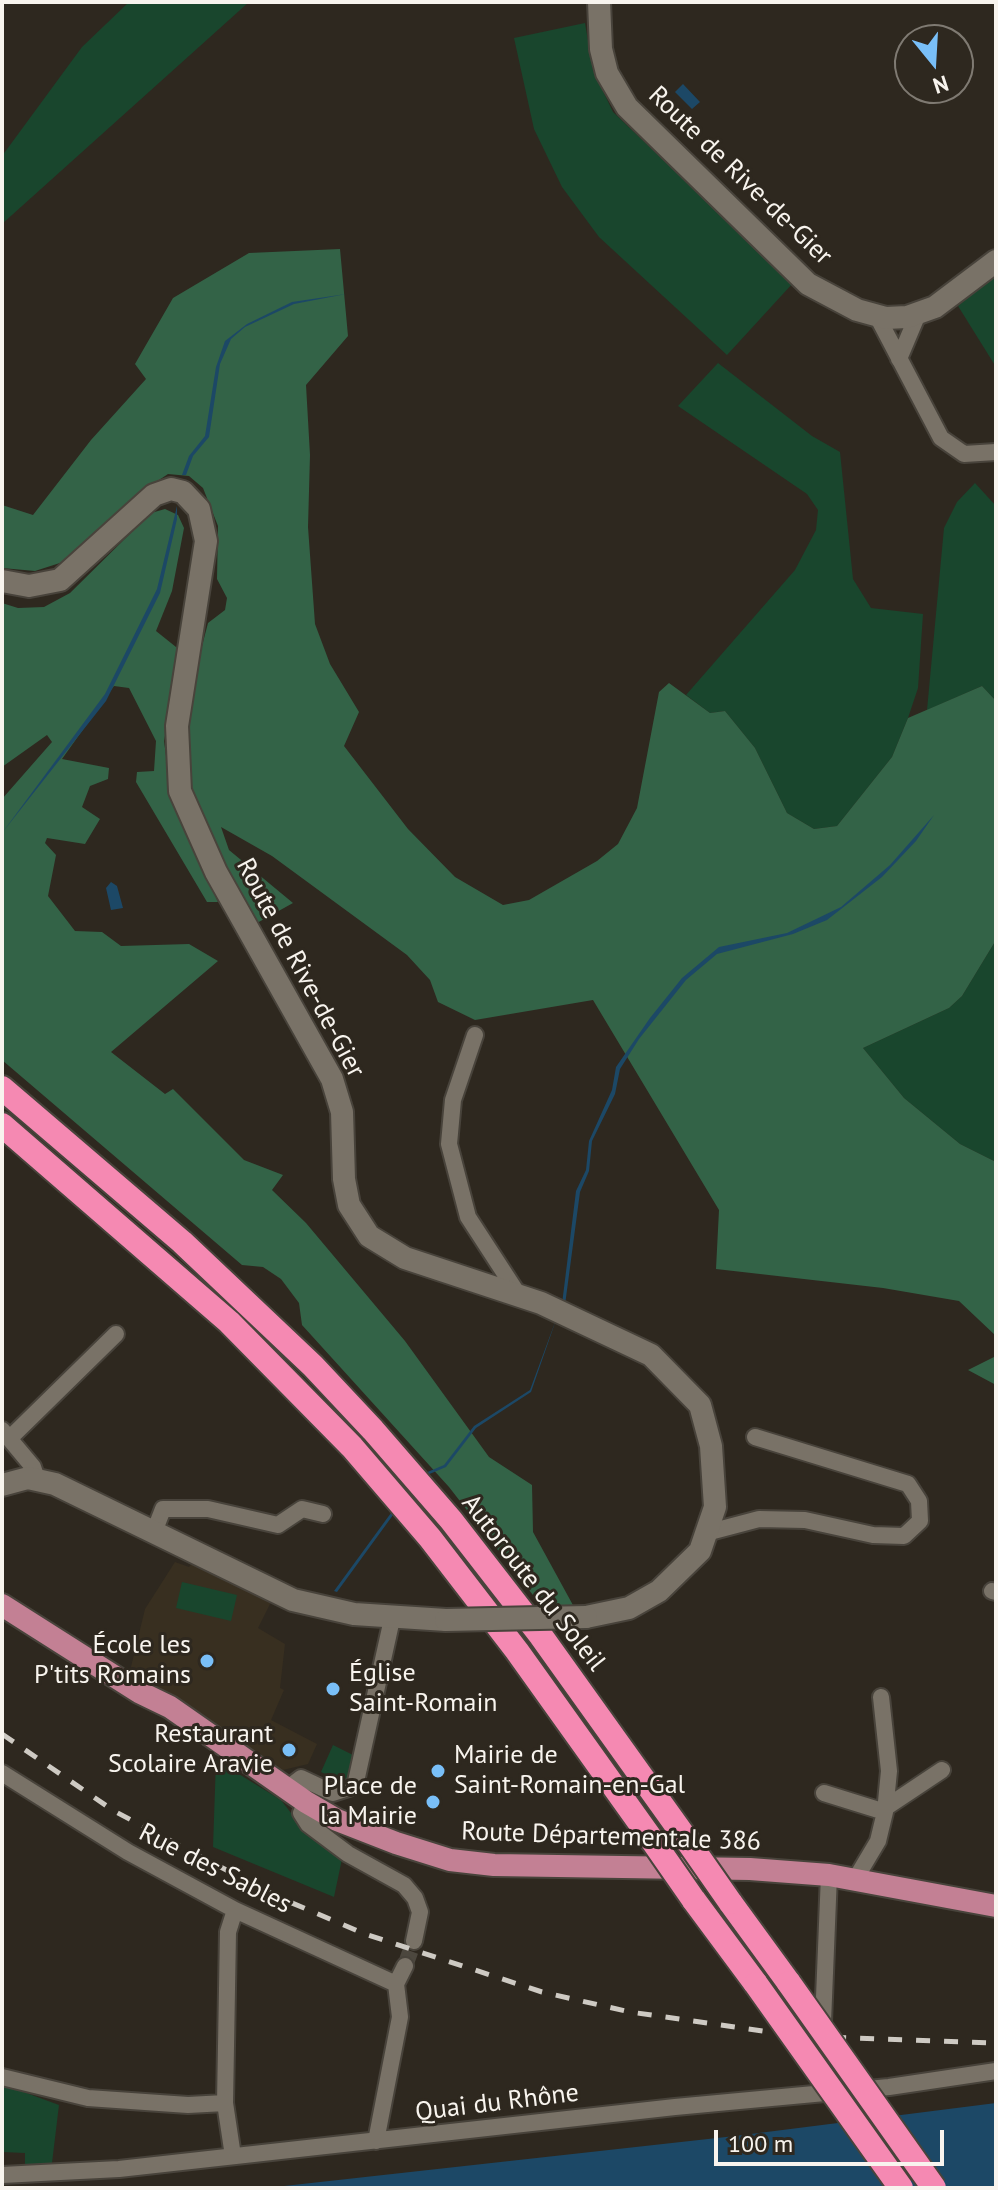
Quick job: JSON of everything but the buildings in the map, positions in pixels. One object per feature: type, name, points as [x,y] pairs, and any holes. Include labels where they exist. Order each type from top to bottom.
[{"type":"highway","name":"Autoroute du Soleil","points":[[2,1088],[182,1242],[313,1366],[451,1520],[541,1636],[934,2188]]},
{"type":"highway","name":"Autoroute du Soleil","points":[[2,1125],[229,1322],[352,1447],[430,1538],[517,1651],[901,2188]]},
{"type":"main road","name":"Route de Rive-de-Gier","points":[[599,2],[601,49],[613,87],[645,128],[808,284],[832,299],[877,316],[918,314],[963,288],[996,261]]},
{"type":"main road","name":"Route de Rive-de-Gier","points":[[2,581],[29,586],[60,580],[154,495],[171,489],[194,501],[203,522],[206,541],[177,726],[176,767],[180,791],[193,826],[332,1079],[342,1112],[344,1179],[349,1205],[369,1236],[405,1258],[518,1294],[651,1355],[700,1405],[711,1446],[715,1507],[700,1551],[659,1591],[629,1608],[586,1617],[392,1619],[293,1600],[55,1484],[37,1479]]},
{"type":"main road","points":[[2,1485],[37,1479]]},
{"type":"main road","name":"Route Départementale 386","points":[[2,1605],[139,1692],[170,1707],[306,1802],[337,1820],[450,1860],[494,1865],[750,1869],[829,1875],[996,1906]]},
{"type":"street","points":[[899,359],[918,314]]},
{"type":"street","points":[[877,316],[921,404],[948,444],[964,454],[996,452]]},
{"type":"street","points":[[475,1035],[453,1100],[449,1144],[468,1217],[518,1294]]},
{"type":"street","points":[[37,1479],[33,1467],[6,1433],[116,1334]]},
{"type":"street","points":[[706,1533],[759,1519],[805,1520],[873,1535],[904,1536],[920,1521],[919,1501],[908,1484],[755,1437]]},
{"type":"street","points":[[154,1532],[163,1509],[208,1509],[278,1525],[302,1509],[323,1514]]},
{"type":"street","points":[[288,1788],[301,1778],[333,1793],[355,1786],[392,1619]]},
{"type":"street","points":[[856,1878],[878,1841],[885,1810],[889,1771],[881,1697]]},
{"type":"street","points":[[885,1810],[942,1770]]},
{"type":"street","name":"Rue des Sables","points":[[2,1773],[128,1852],[235,1910],[396,1984]]},
{"type":"street","points":[[824,1793],[885,1810]]},
{"type":"street","points":[[306,1802],[301,1813],[308,1824],[348,1854],[404,1885],[415,1898],[420,1912],[414,1941]]},
{"type":"street","points":[[823,2022],[829,1875]]},
{"type":"street","points":[[233,2156],[225,2103],[228,1932],[235,1910]]},
{"type":"street","points":[[376,2141],[400,2017],[396,1984],[405,1966]]},
{"type":"street","name":"Quai du Rhône","points":[[2,2175],[68,2173],[233,2156],[996,2071]]},
{"type":"street","points":[[2,2077],[88,2098],[188,2105],[225,2103]]},
{"type":"shaded area","name":"École les P'tits Romains","points":[[175,1562],[189,1567],[193,1563],[271,1602],[258,1628],[285,1644],[280,1688],[284,1690],[271,1720],[317,1744],[308,1764],[283,1770],[130,1671],[145,1609]]},
{"type":"green space","points":[[129,2],[249,2],[2,224],[2,156],[82,47]]},
{"type":"green space","points":[[585,23],[593,70],[613,112],[793,283],[727,355],[599,237],[562,187],[534,129],[514,38]]},
{"type":"green space","points":[[340,249],[348,336],[306,385],[310,455],[308,527],[315,624],[330,664],[359,712],[344,746],[408,829],[455,877],[503,905],[529,900],[597,861],[618,844],[637,808],[659,692],[669,683],[710,713],[725,711],[755,748],[787,813],[814,829],[837,826],[892,757],[908,718],[982,686],[996,701],[996,940],[962,996],[949,1008],[863,1048],[904,1098],[960,1144],[996,1162],[996,1336],[959,1301],[883,1288],[716,1269],[719,1210],[593,1000],[475,1020],[438,1002],[430,980],[407,955],[272,856],[221,827],[229,850],[293,903],[257,923],[211,849],[189,789],[184,748],[191,688],[208,623],[225,610],[227,598],[217,579],[218,526],[203,488],[189,476],[168,474],[153,484],[63,562],[35,571],[2,568],[2,505],[33,515],[91,440],[146,379],[135,364],[173,298],[249,253]]},
{"type":"green space","points":[[996,272],[996,367],[958,306]]},
{"type":"green space","points":[[718,363],[812,436],[840,452],[853,579],[871,608],[923,614],[918,688],[908,718],[892,757],[837,826],[814,829],[787,813],[755,748],[725,711],[710,713],[686,695],[795,570],[816,530],[818,510],[807,494],[678,406]]},
{"type":"green space","points":[[975,483],[996,506],[996,701],[982,686],[927,710],[944,528],[957,502]]},
{"type":"green space","points":[[165,509],[178,515],[184,528],[172,591],[156,631],[181,651],[164,741],[171,792],[218,902],[207,902],[136,782],[137,772],[154,771],[156,741],[129,688],[114,686],[62,759],[109,768],[108,779],[90,786],[82,807],[100,819],[85,844],[47,838],[45,843],[56,855],[48,896],[75,931],[102,932],[121,946],[189,944],[218,961],[111,1052],[165,1094],[173,1089],[244,1160],[283,1175],[272,1190],[306,1223],[405,1341],[489,1457],[532,1485],[533,1532],[574,1607],[543,1608],[449,1487],[302,1325],[299,1303],[281,1279],[263,1267],[242,1265],[2,1060],[2,799],[52,742],[47,735],[2,767],[2,603],[18,608],[44,607],[70,593],[151,513]]},
{"type":"green space","points":[[996,940],[996,1162],[960,1144],[904,1098],[863,1048],[949,1008],[962,996]]},
{"type":"green space","points":[[996,1356],[996,1385],[968,1370]]},
{"type":"green space","points":[[182,1582],[237,1595],[231,1621],[176,1608]]},
{"type":"green space","points":[[333,1745],[353,1755],[350,1777],[342,1782],[321,1772]]},
{"type":"green space","points":[[216,1760],[281,1800],[301,1826],[342,1859],[334,1897],[213,1847]]},
{"type":"green space","points":[[2,2084],[59,2105],[52,2163],[25,2165],[25,2153],[2,2152]]},
{"type":"water","points":[[683,84],[700,102],[692,109],[675,92]]},
{"type":"water","points":[[346,294],[294,304],[245,327],[231,339],[220,364],[209,437],[193,456],[186,475],[182,475],[189,456],[205,436],[216,367],[225,341],[247,324],[292,302]]},
{"type":"water","points":[[177,506],[177,519],[160,593],[106,701],[2,833],[105,694],[157,589]]},
{"type":"water","points":[[934,815],[916,841],[882,877],[827,920],[793,934],[717,954],[686,980],[639,1039],[620,1069],[615,1094],[592,1141],[589,1171],[580,1192],[565,1305],[562,1304],[576,1191],[586,1170],[589,1141],[612,1090],[616,1067],[650,1018],[682,978],[719,947],[787,933],[841,907],[890,865]]},
{"type":"water","points":[[111,882],[117,886],[123,908],[111,910],[106,888]]},
{"type":"water","points":[[557,1317],[531,1392],[476,1428],[446,1467],[420,1478],[337,1592],[334,1591],[418,1476],[444,1465],[474,1426],[530,1390]]},
{"type":"water","points":[[996,2103],[996,2188],[266,2188],[735,2136]]},
{"type":"tunnel","points":[[405,1966],[414,1941]]},
{"type":"railway","points":[[2,1734],[114,1811],[278,1897],[365,1934],[542,1992],[630,2012],[798,2036],[996,2043]]},
{"type":"place","name":"École les P'tits Romains","points":[[207,1661]]},
{"type":"place","name":"Église Saint-Romain","points":[[333,1689]]},
{"type":"place","name":"Restaurant Scolaire Aravie","points":[[289,1750]]},
{"type":"place","name":"Mairie de Saint-Romain-en-Gal","points":[[438,1771]]},
{"type":"place","name":"Place de la Mairie","points":[[433,1802]]}]
